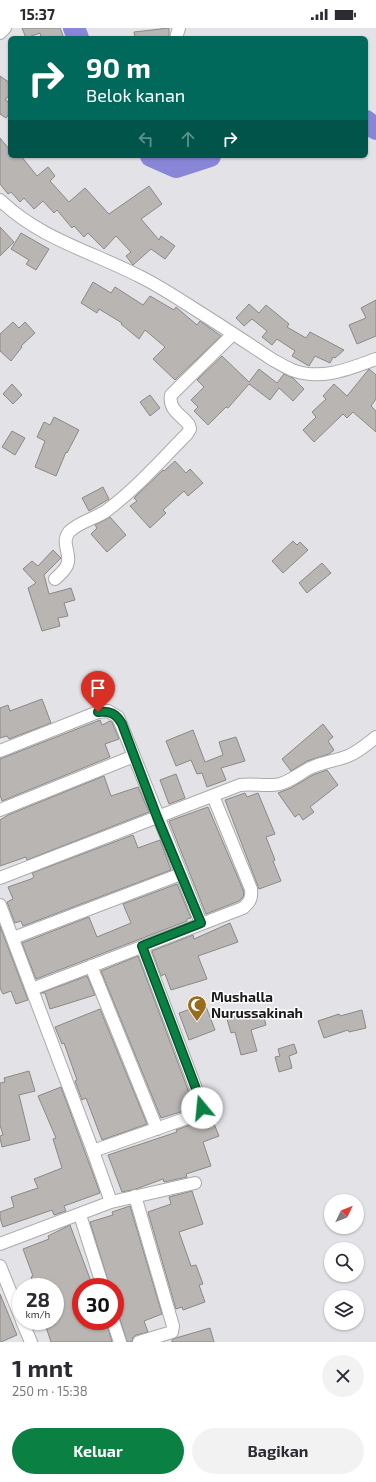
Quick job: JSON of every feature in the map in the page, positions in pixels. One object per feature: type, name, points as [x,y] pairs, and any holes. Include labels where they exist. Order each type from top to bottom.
[{"type":"street","points":[[0,33],[4,28]]},
{"type":"street","points":[[0,200],[40,231],[68,245],[118,265],[143,277],[272,360],[292,370],[313,374],[331,374],[376,359]]},
{"type":"street","points":[[55,579],[63,571],[69,561],[66,538],[69,532],[106,511],[122,498],[190,430],[189,425],[171,407],[171,395],[233,334]]},
{"type":"street","points":[[0,751],[98,712],[108,711],[118,717],[201,923]]},
{"type":"street","points":[[0,878],[240,785],[252,783],[273,785],[282,784],[309,768],[324,762],[349,756],[376,737]]},
{"type":"street","points":[[0,810],[134,756]]},
{"type":"street","points":[[32,989],[243,908],[248,904],[251,895],[250,889],[213,796]]},
{"type":"street","points":[[13,938],[181,874]]},
{"type":"street","points":[[0,906],[94,1151],[111,1202]]},
{"type":"street","points":[[94,1151],[198,1114],[202,1108],[142,946]]},
{"type":"street","points":[[91,966],[157,1129]]},
{"type":"street","points":[[0,1244],[111,1202],[195,1183]]},
{"type":"street","points":[[135,1196],[173,1326],[172,1332],[139,1342]]},
{"type":"street","points":[[80,1215],[100,1278]]},
{"type":"street","points":[[0,1266],[12,1295]]},
{"type":"street","points":[[25,1330],[28,1342]]},
{"type":"street","points":[[116,1330],[120,1342]]},
{"type":"building","points":[[22,28],[60,28],[63,36],[41,36],[40,33],[32,36],[25,36]]},
{"type":"building","points":[[169,28],[169,36],[135,36],[134,32]]},
{"type":"building","points":[[0,76],[8,82],[8,96],[5,100],[8,102],[8,115],[6,118],[0,114]]},
{"type":"building","points":[[0,138],[8,148],[8,158],[23,158],[37,176],[48,167],[55,176],[50,181],[69,202],[85,188],[109,214],[149,186],[162,204],[141,219],[159,240],[161,236],[175,246],[165,259],[151,249],[133,265],[126,256],[131,252],[116,236],[104,249],[88,233],[84,237],[74,226],[72,228],[57,210],[54,213],[43,201],[34,209],[24,198],[20,202],[11,192],[8,194],[0,184]]},
{"type":"building","points":[[0,227],[14,242],[0,256]]},
{"type":"building","points":[[21,233],[49,249],[36,270],[26,264],[29,260],[11,249]]},
{"type":"building","points":[[93,282],[111,293],[115,287],[143,305],[150,296],[174,310],[176,307],[197,325],[200,321],[221,336],[175,380],[153,359],[165,347],[145,330],[139,339],[121,324],[122,323],[99,309],[97,313],[81,303]]},
{"type":"building","points":[[376,300],[376,336],[357,344],[349,325],[366,318],[361,308]]},
{"type":"building","points":[[249,304],[259,313],[266,305],[289,324],[287,327],[306,338],[310,332],[344,350],[335,358],[333,357],[330,363],[315,356],[309,366],[292,356],[295,351],[277,339],[272,345],[262,337],[267,331],[252,319],[244,326],[236,318]]},
{"type":"building","points":[[13,322],[19,328],[25,322],[35,333],[21,346],[22,347],[11,361],[0,351],[0,334]]},
{"type":"building","points":[[222,356],[249,382],[259,369],[277,383],[284,374],[293,378],[304,389],[293,401],[279,388],[270,400],[249,384],[228,408],[226,407],[208,425],[194,411],[198,407],[191,400],[204,387],[197,380]]},
{"type":"building","points":[[369,369],[376,375],[376,399],[371,406],[376,411],[376,432],[353,412],[347,418],[343,414],[314,442],[303,430],[316,417],[312,412],[326,399],[323,396],[334,384],[347,396]]},
{"type":"building","points":[[12,384],[22,395],[13,404],[3,394]]},
{"type":"building","points":[[150,395],[160,408],[150,416],[140,402]]},
{"type":"building","points":[[54,417],[79,430],[67,453],[66,452],[56,476],[35,467],[45,441],[37,437],[44,422],[50,425]]},
{"type":"building","points":[[12,431],[25,438],[15,455],[2,447]]},
{"type":"building","points":[[175,461],[186,473],[190,469],[203,483],[188,496],[184,491],[163,510],[166,513],[150,528],[130,506],[137,501],[134,498],[163,470],[164,471]]},
{"type":"building","points":[[103,487],[109,499],[89,511],[82,498]]},
{"type":"building","points":[[110,517],[126,535],[107,552],[91,534],[97,528],[95,525]]},
{"type":"building","points":[[293,541],[297,545],[300,542],[308,550],[283,573],[272,561]]},
{"type":"building","points":[[53,550],[61,558],[44,575],[49,594],[71,588],[75,600],[64,603],[68,616],[58,618],[60,626],[42,631],[28,588],[36,583],[23,569],[32,561],[38,566]]},
{"type":"building","points":[[322,563],[331,573],[307,593],[299,583]]},
{"type":"building","points":[[42,699],[51,723],[9,739],[7,736],[0,738],[0,708],[8,705],[10,711]]},
{"type":"building","points":[[100,720],[102,725],[110,721],[112,722],[119,739],[105,744],[110,757],[2,801],[0,795],[0,759]]},
{"type":"building","points":[[323,724],[333,737],[328,741],[334,750],[329,754],[307,761],[291,771],[282,759]]},
{"type":"building","points":[[193,730],[205,762],[223,755],[219,742],[236,737],[245,761],[221,768],[226,780],[207,787],[202,773],[197,774],[191,760],[176,766],[166,741]]},
{"type":"building","points":[[327,770],[338,785],[310,807],[314,812],[303,820],[299,814],[295,817],[278,793],[291,788],[313,775]]},
{"type":"building","points":[[176,774],[185,798],[169,804],[160,780]]},
{"type":"building","points":[[104,776],[111,796],[138,787],[149,812],[27,860],[26,857],[0,866],[0,820],[8,815]]},
{"type":"building","points":[[245,793],[247,797],[258,793],[275,834],[266,837],[281,881],[259,889],[225,800]]},
{"type":"building","points":[[208,807],[244,892],[243,897],[239,901],[206,914],[169,821]]},
{"type":"building","points":[[133,835],[138,848],[160,840],[171,870],[23,926],[21,921],[15,923],[7,902],[13,899],[8,887],[31,879],[34,877],[32,873]]},
{"type":"building","points":[[177,884],[191,918],[187,919],[187,921],[36,979],[22,943],[89,917],[97,937],[131,923],[123,904]]},
{"type":"building","points":[[230,923],[238,942],[198,956],[207,979],[171,990],[165,974],[161,976],[152,951],[193,935],[194,939]]},
{"type":"building","points":[[0,926],[28,1000],[16,1004],[11,991],[3,994],[0,988]]},
{"type":"building","points":[[138,956],[194,1106],[190,1109],[161,1118],[101,971]]},
{"type":"building","points":[[87,976],[95,995],[50,1009],[45,993],[41,993]]},
{"type":"building","name":"Mushalla Nurussakinah","points":[[205,1004],[215,1030],[189,1040],[179,1013]]},
{"type":"building","points":[[100,1009],[147,1124],[102,1140],[86,1098],[82,1100],[75,1081],[77,1080],[64,1043],[62,1044],[55,1027]]},
{"type":"building","points":[[262,1010],[266,1025],[251,1030],[257,1051],[241,1055],[235,1032],[231,1033],[227,1019],[244,1014],[244,1016]]},
{"type":"building","points":[[362,1010],[366,1028],[349,1032],[348,1030],[324,1038],[318,1021],[339,1014],[340,1016]]},
{"type":"building","points":[[294,1044],[297,1053],[289,1056],[292,1068],[279,1072],[275,1057],[280,1056],[278,1049]]},
{"type":"building","points":[[29,1071],[35,1091],[19,1095],[30,1140],[2,1147],[0,1138],[0,1136],[3,1135],[0,1125],[0,1083],[5,1082],[4,1078]]},
{"type":"building","points":[[61,1087],[100,1193],[64,1206],[66,1211],[54,1215],[52,1210],[3,1227],[0,1212],[14,1207],[11,1197],[38,1188],[34,1179],[62,1168],[53,1139],[56,1138],[38,1096]]},
{"type":"building","points":[[210,1114],[219,1136],[203,1142],[211,1166],[186,1174],[187,1177],[164,1182],[163,1179],[136,1189],[122,1192],[108,1155],[177,1132],[176,1130],[196,1123]]},
{"type":"building","points":[[192,1191],[203,1224],[179,1232],[191,1266],[196,1265],[203,1284],[199,1285],[205,1302],[183,1310],[182,1307],[176,1309],[148,1212],[171,1204],[169,1197]]},
{"type":"building","points":[[130,1206],[162,1314],[144,1321],[148,1332],[136,1335],[133,1337],[132,1342],[127,1342],[123,1330],[124,1278],[107,1278],[90,1222],[113,1215],[112,1212]]},
{"type":"building","points":[[70,1225],[90,1278],[72,1278],[72,1330],[109,1330],[112,1342],[51,1342],[47,1330],[64,1330],[64,1278],[31,1278],[33,1276],[23,1249],[49,1239],[48,1236]]},
{"type":"building","points":[[0,1294],[12,1323],[12,1330],[15,1330],[17,1335],[0,1342]]},
{"type":"building","points":[[210,1328],[214,1342],[172,1342],[172,1340],[176,1338]]},
{"type":"waterway","points":[[74,28],[77,36]]},
{"type":"waterway","points":[[368,123],[376,129]]},
{"type":"waterway","points":[[156,158],[176,167],[204,158]]},
{"type":"place","name":"Mushalla Nurussakinah","points":[[197,1022]]},
{"type":"route","points":[[98,712],[108,711],[114,714],[118,717],[122,724],[157,817],[201,923],[142,946],[202,1108]]}]
